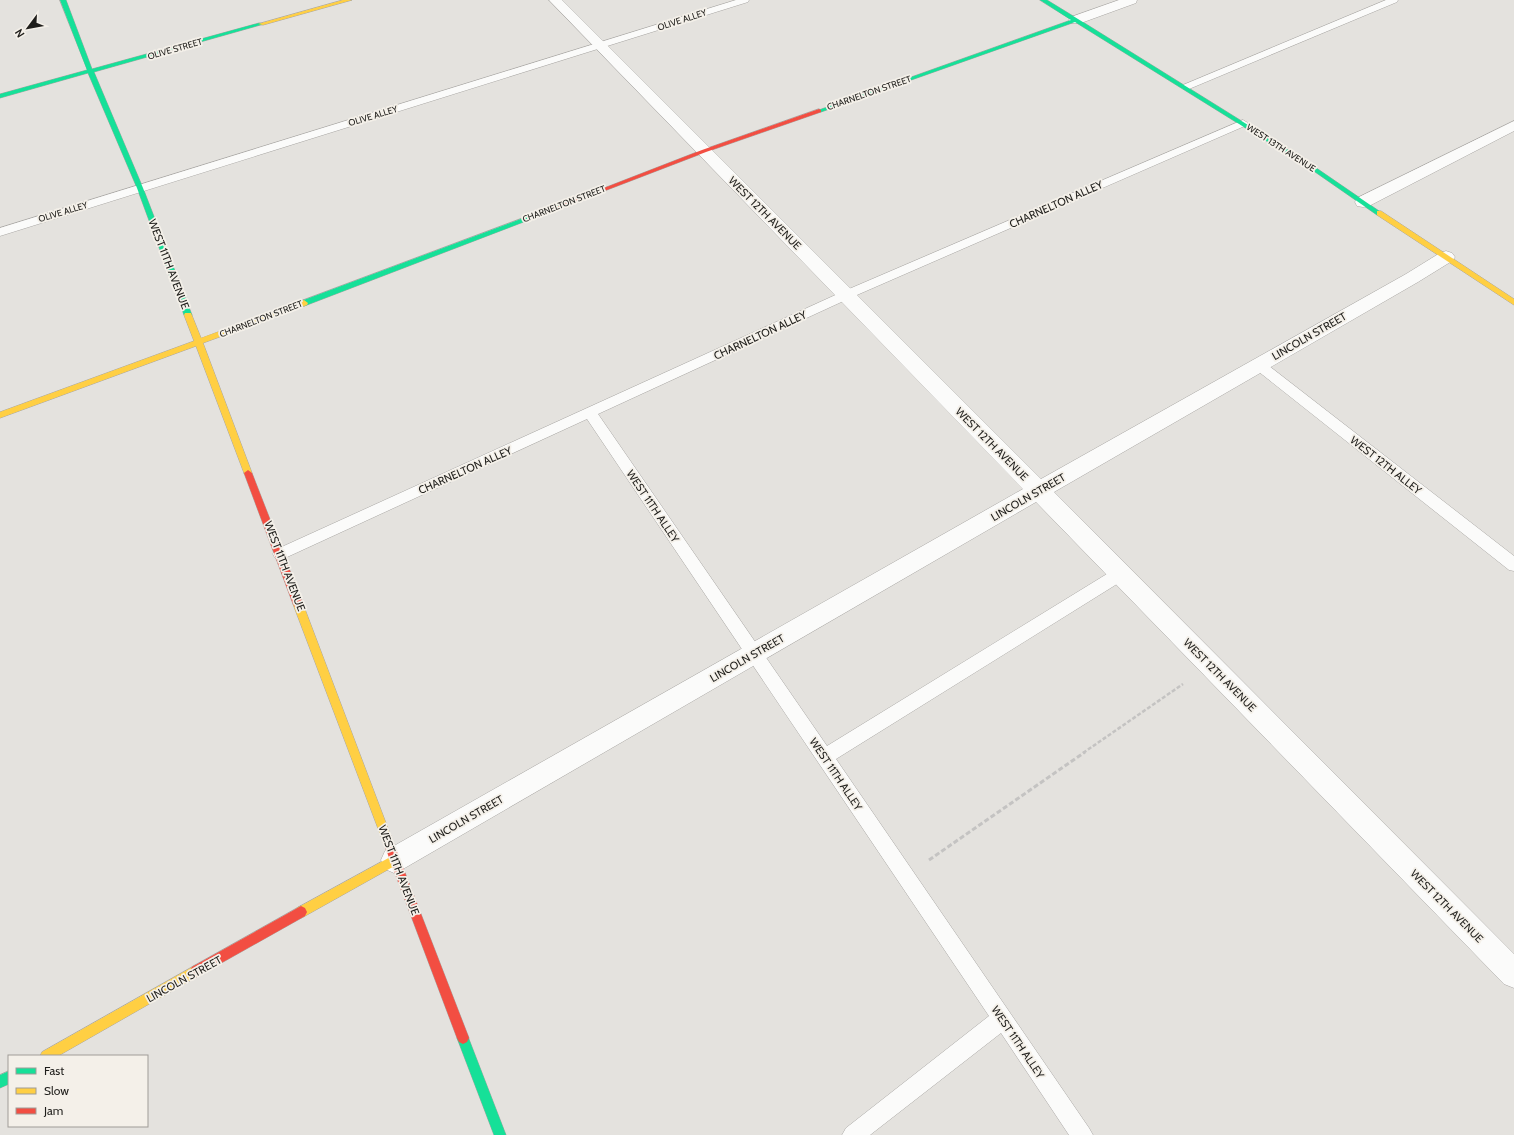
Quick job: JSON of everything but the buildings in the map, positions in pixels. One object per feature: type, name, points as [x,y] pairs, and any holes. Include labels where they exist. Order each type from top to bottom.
[{"type":"main road","name":"WEST 11TH AVENUE","points":[[63,0],[91,72],[140,188],[280,554],[394,860],[500,1135]]},
{"type":"main road","name":"OLIVE STREET","points":[[0,96],[349,0]]},
{"type":"main road","name":"WEST 13TH AVENUE","points":[[1043,0],[1186,87],[1307,164],[1514,302]]},
{"type":"main road","name":"CHARNELTON STREET","points":[[0,415],[199,343],[704,151],[1076,20]]},
{"type":"main road","name":"LINCOLN STREET","points":[[48,1055],[394,860]]},
{"type":"street","name":"WEST 12TH AVENUE","points":[[555,0],[1514,974]]},
{"type":"street","name":"CHARNELTON STREET","points":[[1076,20],[1131,0]]},
{"type":"street","points":[[1362,202],[1514,125]]},
{"type":"street","name":"LINCOLN STREET","points":[[394,860],[1412,278],[1446,257]]},
{"type":"lane","name":"OLIVE ALLEY","points":[[0,232],[745,0]]},
{"type":"lane","points":[[1186,87],[1394,0]]},
{"type":"lane","name":"CHARNELTON ALLEY","points":[[280,554],[846,295],[1243,123]]},
{"type":"lane","name":"WEST 12TH ALLEY","points":[[1259,365],[1514,565]]},
{"type":"lane","name":"WEST 11TH ALLEY","points":[[590,413],[1082,1135]]},
{"type":"lane","points":[[824,757],[1120,574]]},
{"type":"lane","points":[[853,1135],[1002,1019]]},
{"type":"path","points":[[906,877],[1210,666]]},
{"type":"traffic: fast","points":[[63,0],[97,88],[140,188],[188,315]]},
{"type":"traffic: fast","points":[[1043,0],[1307,164],[1379,213]]},
{"type":"traffic: fast","points":[[819,111],[1076,20]]},
{"type":"traffic: fast","points":[[0,96],[261,24]]},
{"type":"traffic: fast","points":[[304,303],[558,207]]},
{"type":"traffic: fast","points":[[463,1038],[500,1135]]},
{"type":"traffic: fast","points":[[0,1082],[8,1078]]},
{"type":"traffic: slow","points":[[261,24],[349,0]]},
{"type":"traffic: slow","points":[[1379,213],[1514,302]]},
{"type":"traffic: slow","points":[[0,415],[304,303]]},
{"type":"traffic: slow","points":[[188,315],[248,473]]},
{"type":"traffic: slow","points":[[298,604],[387,839]]},
{"type":"traffic: slow","points":[[301,912],[394,860]]},
{"type":"traffic: slow","points":[[48,1055],[196,971]]},
{"type":"traffic: jam","points":[[558,207],[704,151],[819,111]]},
{"type":"traffic: jam","points":[[248,473],[298,604]]},
{"type":"traffic: jam","points":[[387,839],[463,1038]]},
{"type":"traffic: jam","points":[[196,971],[301,912]]}]
